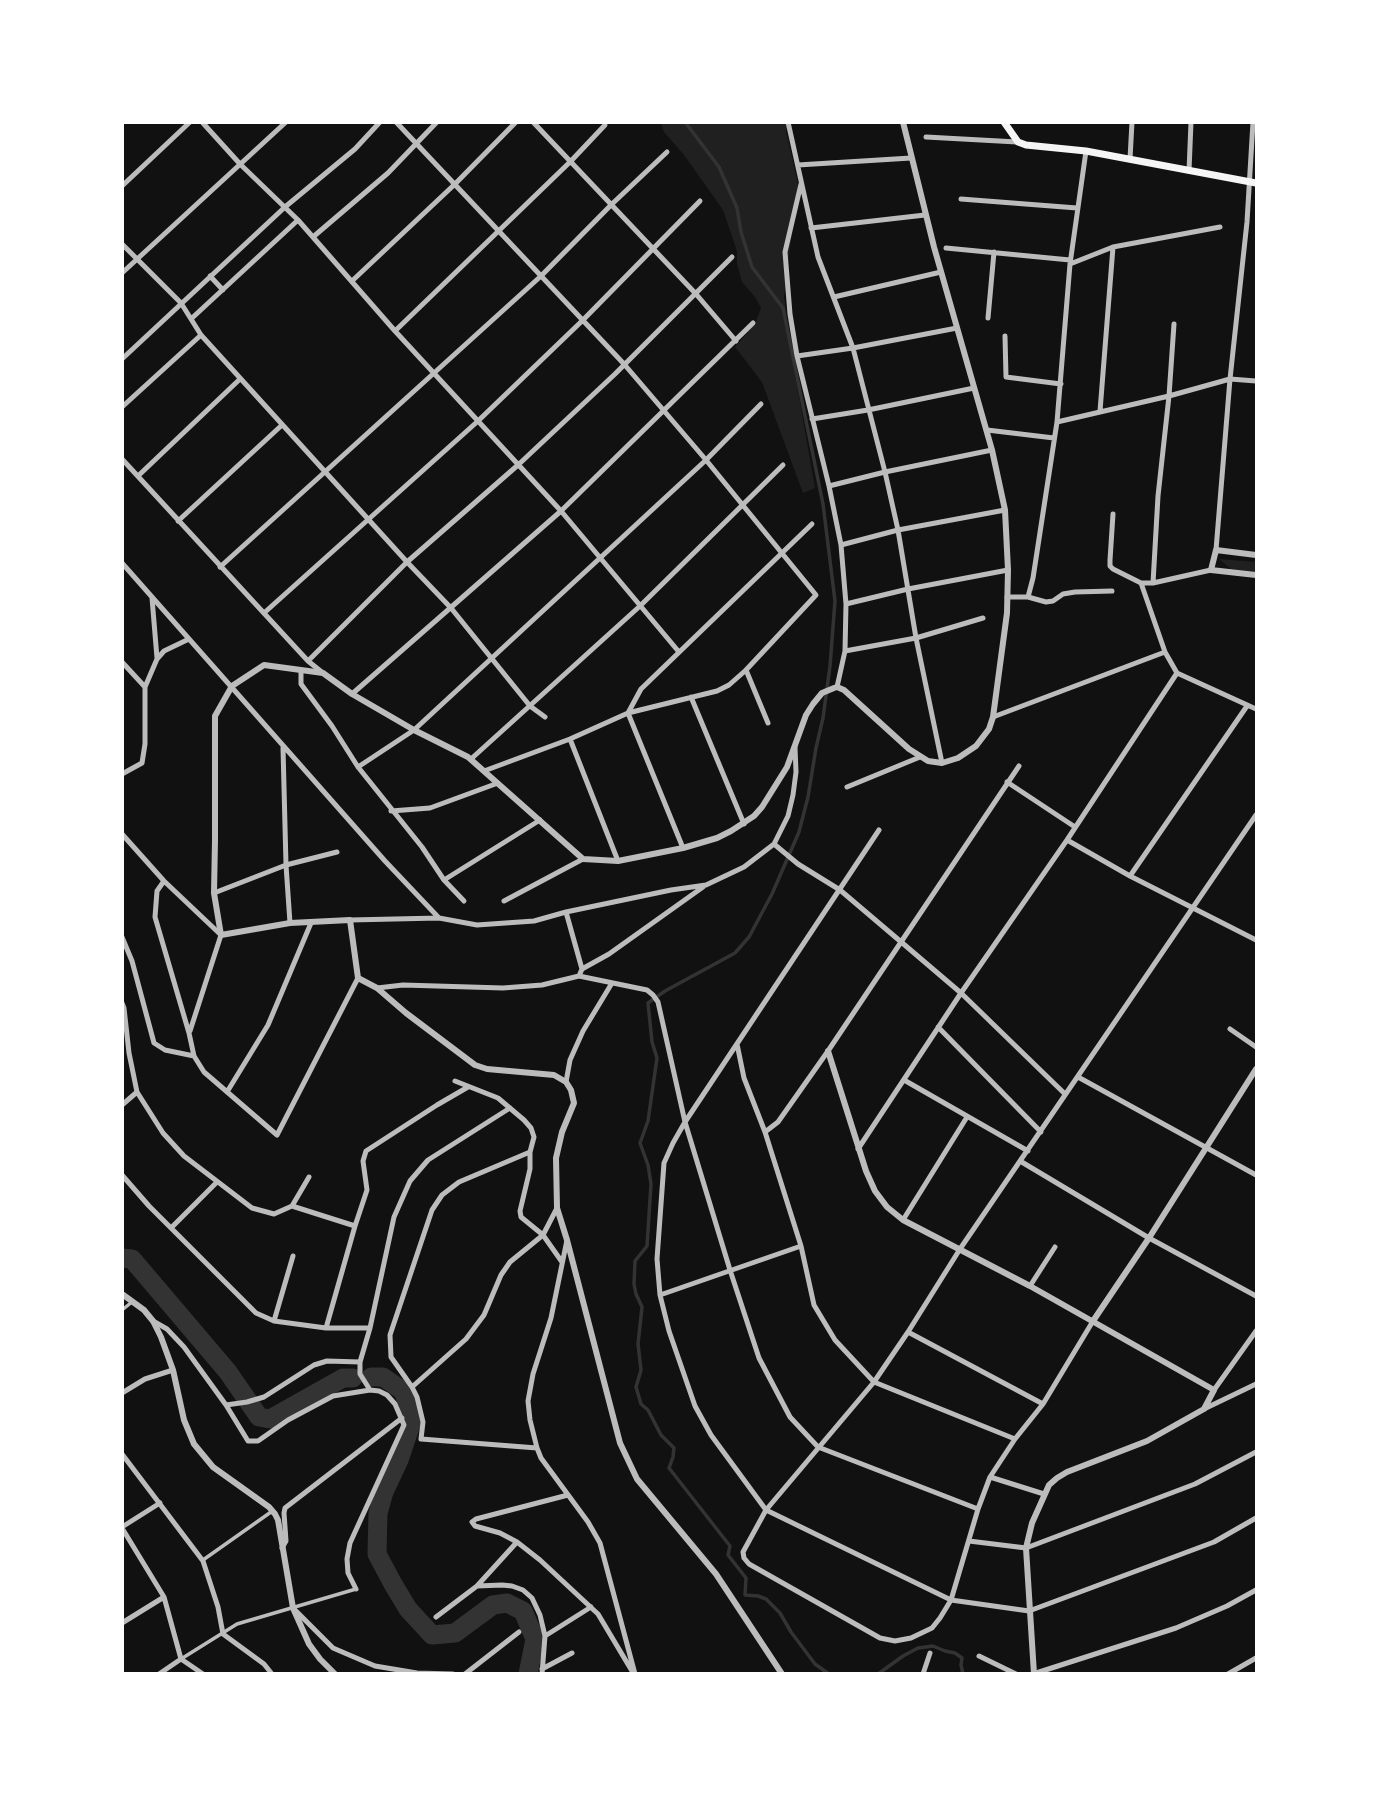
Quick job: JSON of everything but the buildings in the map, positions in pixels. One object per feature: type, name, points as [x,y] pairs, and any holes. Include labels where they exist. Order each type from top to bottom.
[{"type":"main road","points":[[1004,122],[1018,142],[1033,146],[1086,151],[1253,183]]},
{"type":"street","points":[[122,186],[190,122]]},
{"type":"street","points":[[202,122],[240,164],[298,220],[395,331],[561,511],[679,652]]},
{"type":"street","points":[[122,272],[286,122]]},
{"type":"street","points":[[122,359],[285,207],[355,149],[380,122]]},
{"type":"street","points":[[396,122],[624,364],[816,595],[729,685],[716,691],[628,713],[570,739],[484,771]]},
{"type":"street","points":[[313,237],[388,173],[437,122]]},
{"type":"street","points":[[352,281],[516,122]]},
{"type":"street","points":[[533,122],[696,294],[736,341]]},
{"type":"street","points":[[788,122],[818,257],[853,348],[885,472],[942,763]]},
{"type":"street","points":[[504,901],[583,859],[618,862],[683,848],[717,838],[744,824],[762,807],[786,767],[806,715],[813,704],[822,693],[835,687],[844,690],[920,757],[929,761],[942,763],[958,758],[976,747],[989,729],[993,717],[1007,613],[1005,510],[987,430],[925,215],[903,122]]},
{"type":"street","points":[[1130,159],[1132,122]]},
{"type":"street","points":[[1189,171],[1191,122]]},
{"type":"street","points":[[1211,570],[1216,550],[1230,379],[1253,183],[1253,122]]},
{"type":"street","points":[[395,331],[605,125]]},
{"type":"street","points":[[926,137],[1018,142]]},
{"type":"street","points":[[1028,597],[1034,578],[1057,422],[1070,262],[1086,151]]},
{"type":"street","points":[[220,567],[541,276],[667,152]]},
{"type":"street","points":[[798,165],[911,158]]},
{"type":"street","points":[[801,182],[785,252],[790,314],[797,356],[841,545],[846,604],[845,651],[835,687]]},
{"type":"street","points":[[961,199],[1077,208]]},
{"type":"street","points":[[264,613],[478,421],[654,250],[700,201]]},
{"type":"street","points":[[811,228],[925,215]]},
{"type":"street","points":[[191,319],[298,220]]},
{"type":"street","points":[[1247,222],[1256,222]]},
{"type":"street","points":[[946,248],[994,251],[1070,262],[1114,247],[1220,228]]},
{"type":"street","points":[[122,244],[181,303],[201,335],[451,608],[530,706],[545,717]]},
{"type":"street","points":[[1100,411],[1114,247]]},
{"type":"street","points":[[988,318],[994,251]]},
{"type":"street","points":[[307,661],[407,562],[518,465],[732,257]]},
{"type":"street","points":[[834,297],[941,272]]},
{"type":"street","points":[[210,276],[223,290]]},
{"type":"street","points":[[352,694],[561,511],[753,323]]},
{"type":"street","points":[[1153,583],[1174,324]]},
{"type":"street","points":[[797,356],[957,328]]},
{"type":"street","points":[[122,407],[201,335]]},
{"type":"street","points":[[1005,336],[1006,377],[1061,384]]},
{"type":"street","points":[[138,476],[240,379]]},
{"type":"street","points":[[1057,422],[1230,379],[1256,381]]},
{"type":"street","points":[[813,419],[974,388]]},
{"type":"street","points":[[358,767],[414,730],[601,559],[761,404]]},
{"type":"street","points":[[178,521],[282,425]]},
{"type":"street","points":[[987,430],[1054,438]]},
{"type":"street","points":[[829,486],[992,450]]},
{"type":"street","points":[[122,459],[307,661],[352,694],[471,759],[583,859]]},
{"type":"street","points":[[471,759],[640,606],[783,465]]},
{"type":"street","points":[[841,545],[898,530],[1005,510]]},
{"type":"street","points":[[1113,514],[1110,566],[1141,583],[1153,583],[1211,570],[1256,575]]},
{"type":"street","points":[[628,713],[641,689],[811,524]]},
{"type":"street","points":[[1216,550],[1256,555]]},
{"type":"street","points":[[122,563],[283,747],[439,918]]},
{"type":"street","points":[[846,604],[1008,570]]},
{"type":"street","points":[[1141,583],[1165,652],[1177,673],[1256,709]]},
{"type":"street","points":[[1007,597],[1028,597],[1046,602],[1074,592],[1112,591]]},
{"type":"street","points":[[152,598],[157,659]]},
{"type":"street","points":[[845,651],[916,638],[983,618]]},
{"type":"street","points":[[122,774],[142,763],[145,744],[145,687],[157,659],[164,652],[189,639]]},
{"type":"street","points":[[993,717],[1165,652]]},
{"type":"street","points":[[122,662],[145,687]]},
{"type":"street","points":[[189,1033],[221,936],[214,894],[215,716],[232,686],[264,664],[323,673]]},
{"type":"street","points":[[301,670],[301,684],[358,767],[422,847],[444,880],[464,901]]},
{"type":"street","points":[[746,670],[768,723]]},
{"type":"street","points":[[858,1149],[1177,673]]},
{"type":"street","points":[[691,697],[744,824]]},
{"type":"street","points":[[1130,876],[1247,706]]},
{"type":"street","points":[[628,713],[683,848]]},
{"type":"street","points":[[570,739],[618,862]]},
{"type":"street","points":[[283,747],[290,923]]},
{"type":"street","points":[[579,976],[582,969],[609,954],[705,885],[744,867],[777,847],[793,795],[795,747]]},
{"type":"street","points":[[847,787],[920,757]]},
{"type":"street","points":[[765,1132],[778,1122],[828,1051],[1019,765]]},
{"type":"street","points":[[1007,782],[1075,827]]},
{"type":"street","points":[[391,811],[430,808],[498,783]]},
{"type":"street","points":[[1256,815],[960,1249],[874,1382],[766,1510],[743,1552],[749,1564],[880,1638],[895,1641],[911,1638],[932,1628],[951,1600],[990,1477],[1043,1404],[1093,1321],[1256,1069]]},
{"type":"street","points":[[444,880],[540,820]]},
{"type":"street","points":[[879,830],[685,1122],[664,1163],[657,1259],[660,1296],[695,1406],[710,1435],[766,1510],[951,1600],[1029,1611],[1214,1542],[1256,1518]]},
{"type":"street","points":[[122,835],[163,881],[221,936]]},
{"type":"street","points":[[1066,840],[1256,940]]},
{"type":"street","points":[[777,847],[839,890],[961,993],[1066,1094]]},
{"type":"street","points":[[214,894],[286,865],[337,852]]},
{"type":"street","points":[[163,881],[157,891],[155,917],[194,1056],[204,1072],[277,1135],[358,978],[350,920]]},
{"type":"street","points":[[221,936],[290,923],[350,920],[439,918],[477,925],[534,921],[566,912],[705,885]]},
{"type":"street","points":[[566,912],[582,969]]},
{"type":"street","points":[[227,1092],[268,1025],[311,923]]},
{"type":"street","points":[[122,937],[132,961],[154,1043],[165,1050],[194,1056]]},
{"type":"street","points":[[377,988],[403,985],[503,988],[542,985],[579,976],[647,990],[653,995],[658,1002],[685,1122],[730,1270],[759,1358],[790,1417],[818,1447],[978,1509]]},
{"type":"street","points":[[358,978],[377,988],[475,1065],[487,1069],[554,1075],[566,1082],[571,1090],[574,1103],[562,1132],[556,1158],[557,1208],[620,1443],[637,1479],[716,1574],[782,1674]]},
{"type":"street","points":[[566,1082],[570,1060],[583,1031],[612,983]]},
{"type":"street","points":[[122,1003],[137,1092],[170,1141],[184,1156],[253,1208],[274,1214],[292,1206],[309,1177]]},
{"type":"street","points":[[939,1027],[1041,1132]]},
{"type":"street","points":[[1230,1029],[1256,1047]]},
{"type":"street","points":[[737,1044],[744,1079],[765,1132],[801,1246],[814,1305],[835,1340],[874,1382],[1015,1439]]},
{"type":"street","points":[[828,1051],[858,1149],[875,1191],[887,1207],[903,1220],[1030,1286],[1214,1390]]},
{"type":"street","points":[[1078,1077],[1256,1175]]},
{"type":"street","points":[[904,1080],[1028,1152]]},
{"type":"street","points":[[455,1081],[498,1098],[531,1128],[534,1138],[521,1217],[543,1235],[562,1262]]},
{"type":"street","points":[[326,1328],[367,1190],[363,1161],[366,1151],[468,1087]]},
{"type":"street","points":[[122,1105],[137,1092]]},
{"type":"street","points":[[370,1390],[360,1374],[360,1362],[394,1217],[410,1181],[428,1160],[510,1108]]},
{"type":"street","points":[[903,1220],[967,1117]]},
{"type":"street","points":[[530,1153],[459,1182],[443,1195],[432,1210],[390,1335],[391,1357],[417,1397],[423,1422],[421,1439],[537,1448]]},
{"type":"street","points":[[1020,1161],[1149,1238],[1256,1296]]},
{"type":"street","points":[[122,1175],[149,1206],[256,1313],[274,1321],[326,1328],[370,1328]]},
{"type":"street","points":[[172,1228],[217,1182]]},
{"type":"street","points":[[292,1206],[355,1226]]},
{"type":"street","points":[[412,1387],[466,1339],[484,1315],[501,1275],[510,1262],[543,1235],[557,1208]]},
{"type":"street","points":[[567,1240],[551,1318],[533,1374],[528,1401],[537,1448],[600,1543],[634,1674]]},
{"type":"street","points":[[660,1296],[801,1246]]},
{"type":"street","points":[[1030,1286],[1055,1247]]},
{"type":"street","points":[[274,1321],[293,1256]]},
{"type":"street","points":[[122,1294],[144,1310],[165,1345],[184,1420],[194,1444],[213,1467],[272,1510],[278,1520],[293,1608],[314,1651],[335,1674]]},
{"type":"street","points":[[122,1310],[133,1301]]},
{"type":"street","points":[[153,1321],[167,1329],[184,1347],[248,1441],[258,1441],[288,1420],[333,1396],[370,1390],[387,1395],[395,1404],[404,1425],[350,1543],[346,1559],[348,1573],[356,1589],[237,1624],[159,1674]]},
{"type":"street","points":[[1204,1409],[1214,1390],[1256,1331]]},
{"type":"street","points":[[908,1332],[1043,1404]]},
{"type":"street","points":[[226,1405],[264,1396],[327,1361],[360,1362]]},
{"type":"street","points":[[122,1393],[145,1379],[173,1370]]},
{"type":"street","points":[[1256,1384],[1147,1441],[1067,1472],[1049,1485],[1032,1523],[1026,1548],[1034,1673],[1176,1628],[1256,1590]]},
{"type":"street","points":[[282,1548],[286,1541],[285,1508],[402,1418]]},
{"type":"street","points":[[969,1541],[1026,1548],[1195,1484],[1256,1452]]},
{"type":"street","points":[[122,1454],[202,1561],[218,1607],[223,1634],[264,1664],[272,1674]]},
{"type":"street","points":[[990,1477],[1044,1494]]},
{"type":"street","points":[[568,1495],[472,1522],[475,1526],[500,1533],[517,1542],[540,1559],[598,1614],[634,1674]]},
{"type":"street","points":[[160,1503],[122,1528],[164,1597],[181,1659],[203,1674]]},
{"type":"street","points":[[202,1561],[272,1510]]},
{"type":"street","points":[[436,1617],[477,1586],[517,1542]]},
{"type":"street","points":[[477,1586],[512,1586],[533,1598],[545,1636],[542,1671]]},
{"type":"street","points":[[122,1623],[164,1597]]},
{"type":"street","points":[[545,1636],[591,1607]]},
{"type":"street","points":[[293,1608],[333,1648],[375,1666],[417,1673],[453,1674]]},
{"type":"street","points":[[465,1674],[519,1632]]},
{"type":"street","points":[[542,1671],[572,1653]]},
{"type":"street","points":[[923,1674],[930,1653]]},
{"type":"street","points":[[979,1656],[1016,1674]]},
{"type":"street","points":[[1228,1674],[1256,1658]]},
{"type":"shaded area","points":[[661,123],[788,123],[786,131],[798,184],[784,297],[815,488],[803,493],[762,382],[735,347],[755,324],[761,308],[742,282],[737,251],[723,210],[664,132]]},
{"type":"shaded area","points":[[1219,559],[1256,562],[1256,572],[1231,569]]},
{"type":"waterway","points":[[685,122],[719,167],[737,208],[752,267],[783,308],[823,504],[835,601],[823,718],[808,797],[799,832],[772,894],[749,937],[735,953],[648,1003],[652,1042],[657,1058],[648,1121],[640,1143],[651,1184],[647,1246],[635,1261],[634,1284],[642,1307],[638,1344],[641,1370],[636,1387],[641,1404],[648,1410],[661,1435],[674,1448],[669,1468],[730,1546],[728,1555],[746,1578],[745,1595],[766,1599],[780,1613],[815,1664],[829,1674]]},
{"type":"waterway","points":[[122,1258],[132,1259],[228,1372],[259,1417],[270,1419],[343,1378],[353,1378]]},
{"type":"waterway","points":[[371,1377],[383,1377],[403,1391],[413,1418],[378,1513],[377,1554],[408,1609],[432,1635],[455,1633],[493,1605],[507,1603],[523,1611],[535,1639],[528,1674]]},
{"type":"waterway","points":[[878,1674],[918,1648],[933,1646],[962,1658],[963,1674]]}]
